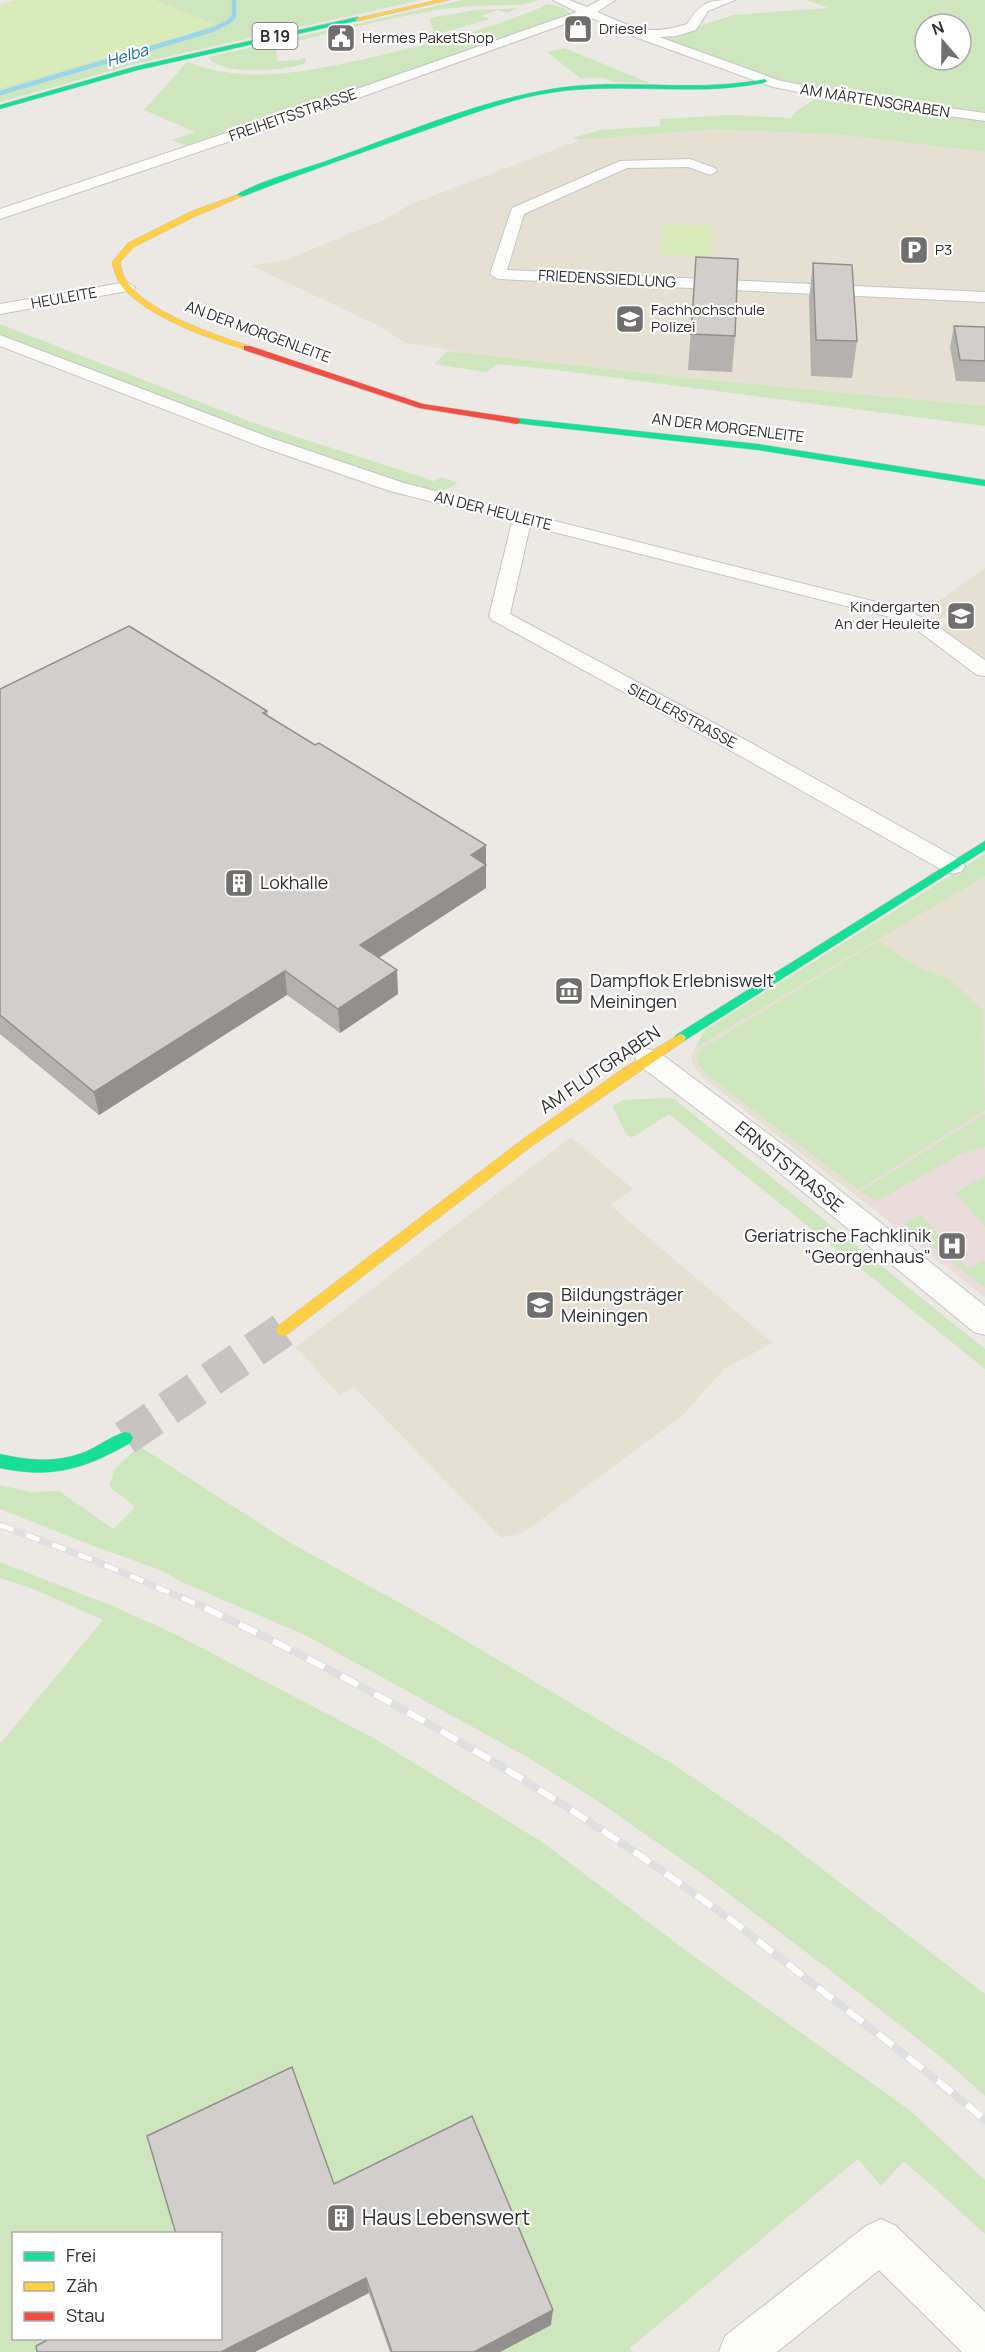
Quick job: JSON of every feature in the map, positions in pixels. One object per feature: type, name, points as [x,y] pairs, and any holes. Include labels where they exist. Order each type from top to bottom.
[{"type":"street","name":"B 19","points":[[0,108],[137,68],[446,0]]},
{"type":"street","points":[[559,0],[585,13],[765,81]]},
{"type":"street","name":"FREIHEITSSTRASSE","points":[[0,214],[356,94],[585,13],[609,0]]},
{"type":"street","points":[[642,35],[675,32],[692,27],[703,9],[729,0]]},
{"type":"street","points":[[127,287],[118,273],[116,262],[131,245],[152,233],[294,174],[468,112],[533,94],[576,87],[618,85],[699,89],[745,86],[765,81]]},
{"type":"street","name":"AM MÄRTENSGRABEN","points":[[765,81],[854,99],[985,117]]},
{"type":"street","name":"FRIEDENSSIEDLUNG","points":[[710,171],[690,163],[625,164],[517,211],[498,274],[985,297]]},
{"type":"street","name":"HEULEITE","points":[[0,309],[127,287]]},
{"type":"street","name":"AN DER MORGENLEITE","points":[[127,287],[172,318],[212,335],[422,406],[517,421],[758,447],[985,483]]},
{"type":"street","name":"AN DER HEULEITE","points":[[0,340],[345,470],[436,498],[878,607],[924,626],[985,670]]},
{"type":"street","name":"SIEDLERSTRASSE","points":[[522,518],[499,616],[745,749],[952,866]]},
{"type":"street","name":"AM FLUTGRABEN","points":[[283,1330],[514,1151],[648,1058],[985,845]]},
{"type":"street","name":"ERNSTSTRASSE","points":[[648,1058],[773,1152],[985,1323]]},
{"type":"street","points":[[0,1461],[21,1468],[60,1467],[79,1463],[125,1438]]},
{"type":"street","points":[[741,2352],[880,2241],[985,2343]]},
{"type":"shaded area","points":[[716,129],[844,135],[985,152],[985,406],[689,378],[481,355],[406,343],[377,325],[252,266],[288,259],[388,218],[411,204],[580,140]]},
{"type":"shaded area","name":"Kindergarten An der Heuleite","points":[[985,568],[985,659],[941,628],[949,620],[924,612]]},
{"type":"shaded area","points":[[985,875],[985,1112],[854,1194],[702,1077],[693,1065],[691,1057],[695,1048]]},
{"type":"shaded area","name":"Geriatrische Fachklinik \"Georgenhaus\"","points":[[985,1112],[985,1297],[854,1194]]},
{"type":"shaded area","name":"Bildungsträger Meiningen","points":[[571,1137],[633,1189],[610,1205],[773,1343],[725,1368],[683,1415],[526,1531],[501,1538],[354,1387],[339,1395],[296,1347]]},
{"type":"green space","points":[[17,0],[154,0],[213,23],[191,33],[0,88],[0,4]]},
{"type":"green space","points":[[154,0],[421,0],[139,63],[0,102],[0,88],[191,33],[212,24]]},
{"type":"green space","points":[[463,0],[538,0],[522,4],[469,6],[415,14],[276,46],[277,61],[300,60],[306,57],[306,63],[297,66],[270,70],[239,69],[215,63],[209,57]]},
{"type":"green space","points":[[807,0],[985,0],[985,152],[844,135],[716,129],[580,140],[572,138],[600,130],[661,126],[659,119],[732,115],[791,118],[796,111],[826,92],[772,80],[657,39],[657,36],[683,32],[733,15],[828,8]]},
{"type":"green space","points":[[548,4],[564,8],[570,13],[568,16],[190,147],[172,140],[195,132],[144,110],[187,62],[237,73],[286,73],[311,70],[448,39],[528,13]]},
{"type":"green space","points":[[519,8],[507,13],[497,10],[481,16],[490,19],[434,35],[429,18],[476,10]]},
{"type":"green space","points":[[564,48],[650,83],[580,78],[547,52]]},
{"type":"green space","points":[[663,224],[713,226],[711,257],[660,255]]},
{"type":"green space","points":[[0,324],[254,423],[434,481],[442,477],[458,483],[445,490],[432,492],[297,450],[0,337]]},
{"type":"green space","points":[[448,351],[689,378],[985,406],[985,426],[556,370],[498,364],[486,372],[434,364]]},
{"type":"green space","points":[[985,854],[985,876],[695,1048],[705,1030]]},
{"type":"green space","points":[[878,941],[917,967],[951,980],[983,1011],[985,1110],[859,1190],[707,1075],[699,1065],[696,1056],[700,1050]]},
{"type":"green space","points":[[674,1099],[985,1349],[985,1369],[669,1114],[631,1138],[626,1134],[612,1106],[623,1100]]},
{"type":"green space","points":[[985,1114],[985,1147],[961,1154],[875,1202],[861,1191]]},
{"type":"green space","points":[[985,1176],[985,1227],[956,1192]]},
{"type":"green space","points":[[920,1214],[967,1268],[985,1261],[985,1288],[904,1224]]},
{"type":"green space","points":[[139,1446],[289,1542],[438,1624],[674,1765],[782,1838],[985,1994],[985,2096],[947,2062],[701,1873],[599,1802],[529,1758],[305,1635],[182,1582],[163,1571],[0,1509],[0,1485],[30,1492],[59,1491],[113,1529],[135,1507],[109,1486],[115,1469]]},
{"type":"green space","points":[[0,1562],[115,1607],[177,1635],[377,1740],[542,1842],[696,1958],[907,2108],[985,2180],[985,2234],[904,2161],[881,2186],[858,2159],[630,2348],[632,2352],[390,2352],[369,2293],[255,2352],[0,2352],[0,1744],[103,1620],[31,1588],[0,1578]]},
{"type":"building","points":[[696,257],[738,259],[735,336],[691,334]]},
{"type":"building","points":[[813,263],[852,265],[857,341],[816,340]]},
{"type":"building","points":[[954,326],[985,327],[985,361],[960,360]]},
{"type":"building","name":"Lokhalle","points":[[129,626],[267,711],[263,713],[315,745],[319,743],[486,845],[471,855],[486,865],[360,945],[397,970],[338,1009],[285,971],[94,1092],[0,1015],[0,689]]},
{"type":"building","name":"Haus Lebenswert","points":[[292,2067],[334,2184],[472,2116],[553,2310],[474,2352],[392,2352],[366,2278],[221,2352],[37,2352],[36,2346],[47,2340],[222,2340],[222,2232],[175,2232],[147,2136]]},
{"type":"waterway","name":"Helba","points":[[0,93],[212,30],[234,17],[234,0]]},
{"type":"tunnel","points":[[125,1438],[283,1330]]},
{"type":"railway","points":[[0,1525],[93,1560],[208,1609]]},
{"type":"railway","points":[[205,1608],[270,1639],[398,1707],[461,1742],[584,1818],[742,1928],[985,2120]]},
{"type":"traffic: fast","points":[[0,107],[137,68],[358,19]]},
{"type":"traffic: fast","points":[[239,196],[464,115],[531,94],[602,86],[684,89],[738,86],[765,81]]},
{"type":"traffic: fast","points":[[517,421],[758,447],[985,483]]},
{"type":"traffic: fast","points":[[680,1038],[985,845]]},
{"type":"traffic: fast","points":[[0,1461],[34,1467],[50,1467],[79,1461],[125,1438]]},
{"type":"traffic: slow","points":[[358,19],[446,0]]},
{"type":"traffic: slow","points":[[239,196],[193,214],[131,245],[116,262],[125,284],[153,307],[200,331],[247,348]]},
{"type":"traffic: slow","points":[[283,1330],[528,1142],[680,1038]]},
{"type":"traffic: jam","points":[[247,348],[422,406],[517,421]]},
{"type":"place","name":"Driesel","points":[[578,29]]},
{"type":"place","name":"Hermes PaketShop","points":[[341,38]]},
{"type":"place","name":"P3","points":[[914,250]]},
{"type":"place","name":"Fachhochschule Polizei","points":[[630,319]]},
{"type":"place","name":"Kindergarten An der Heuleite","points":[[961,616]]},
{"type":"place","name":"Lokhalle","points":[[239,883]]},
{"type":"place","name":"Dampflok Erlebniswelt Meiningen","points":[[569,991]]},
{"type":"place","name":"Geriatrische Fachklinik \"Georgenhaus\"","points":[[952,1246]]},
{"type":"place","name":"Bildungsträger Meiningen","points":[[540,1305]]},
{"type":"place","name":"Haus Lebenswert","points":[[341,2218]]}]
